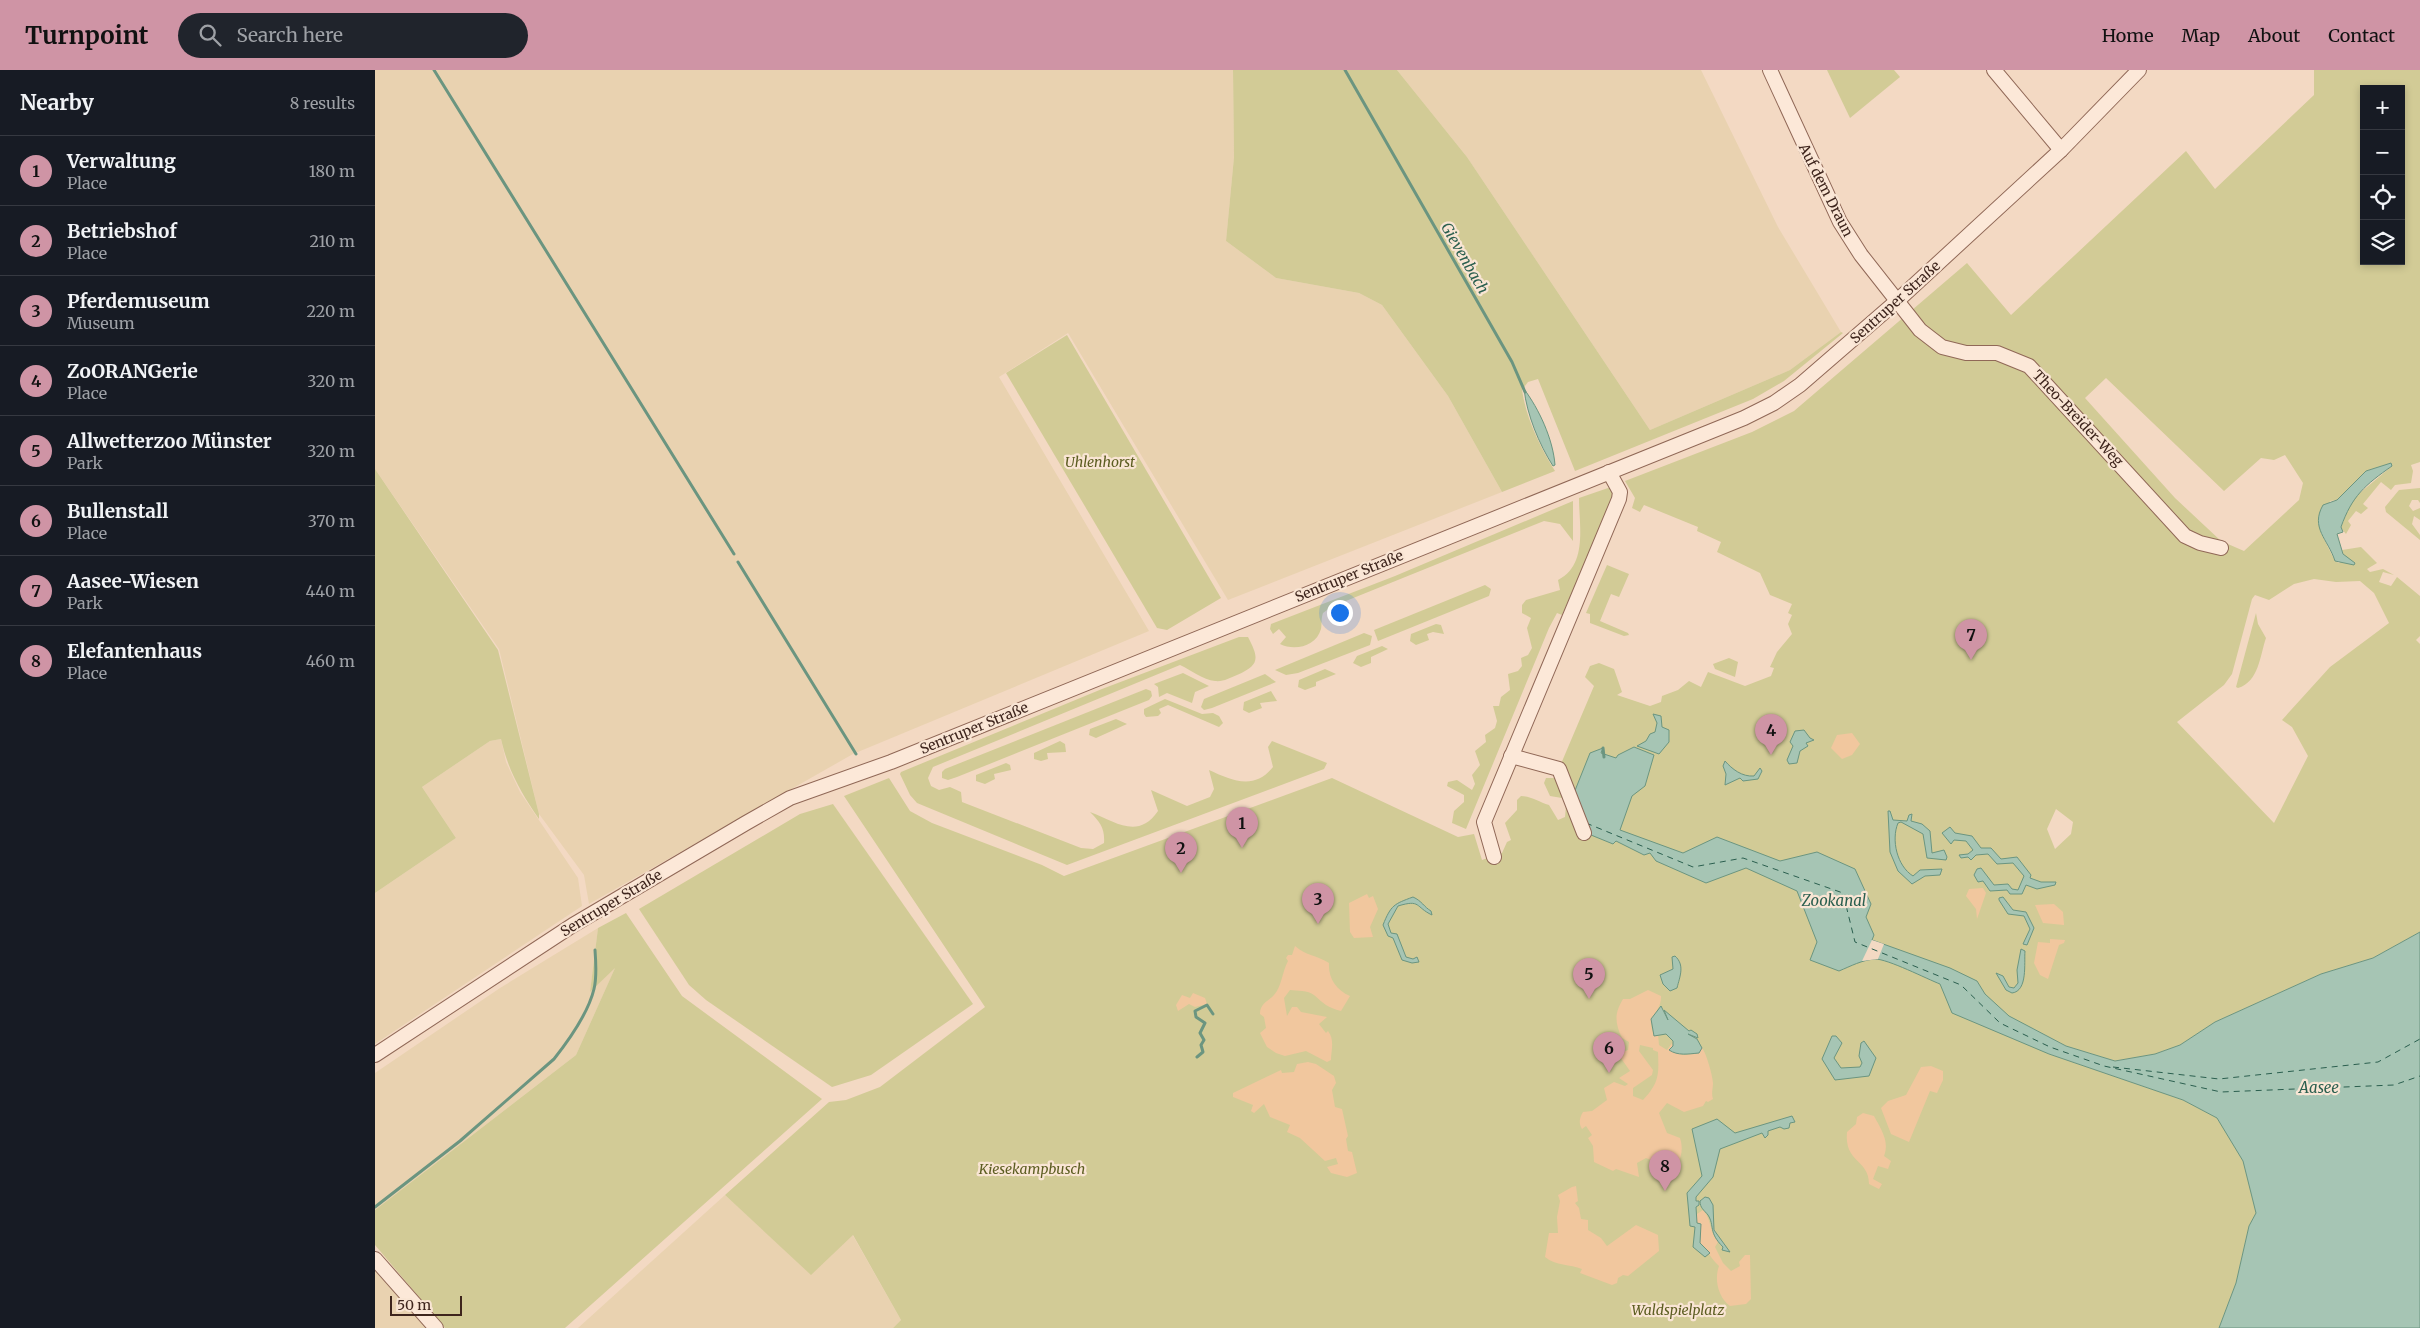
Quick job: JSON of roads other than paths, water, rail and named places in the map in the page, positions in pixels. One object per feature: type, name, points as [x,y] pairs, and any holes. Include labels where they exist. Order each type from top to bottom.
[{"type":"street","name":"Auf dem Draun","points":[[1770,70],[1831,205],[1861,255],[1897,301]]},
{"type":"street","points":[[1994,70],[2061,150]]},
{"type":"street","name":"Sentruper Straße","points":[[375,1055],[573,925],[790,798],[885,764],[1744,418],[1774,403],[1800,385],[1897,301],[2061,150],[2139,70]]},
{"type":"street","name":"Theo-Breider-Weg","points":[[1897,301],[1921,330],[1941,347],[1967,353],[1997,353],[2029,366],[2185,536],[2200,544],[2221,548]]},
{"type":"street","points":[[1493,857],[1484,822],[1619,499],[1619,492],[1609,472]]},
{"type":"street","points":[[1511,756],[1559,769],[1584,833]]},
{"type":"street","points":[[375,1259],[437,1328]]},
{"type":"water","points":[[1524,389],[1540,415],[1548,435],[1554,455],[1555,465],[1553,466],[1534,429]]},
{"type":"water","points":[[2391,463],[2392,466],[2360,492],[2345,516],[2341,527],[2343,532],[2337,534],[2343,554],[2355,563],[2354,565],[2335,561],[2319,527],[2319,513],[2323,505],[2337,500],[2366,471]]},
{"type":"water","points":[[1653,714],[1661,716],[1662,727],[1669,730],[1669,742],[1659,754],[1637,746],[1646,741],[1650,734],[1655,732],[1657,723]]},
{"type":"water","points":[[1804,730],[1814,740],[1806,743],[1808,746],[1800,751],[1797,763],[1789,764],[1787,760],[1793,746],[1790,742],[1795,731]]},
{"type":"water","name":"Aasee","points":[[1634,747],[1654,755],[1645,786],[1632,796],[1620,830],[1683,853],[1717,837],[1780,861],[1817,852],[1855,869],[1871,904],[1866,917],[1874,935],[1872,940],[1950,968],[1977,981],[1985,994],[2009,1016],[2066,1046],[2115,1061],[2155,1054],[2180,1045],[2215,1022],[2321,974],[2373,958],[2420,932],[2420,1328],[2219,1328],[2236,1283],[2249,1226],[2256,1213],[2243,1161],[2217,1118],[2183,1100],[2049,1054],[1952,1013],[1940,984],[1898,966],[1875,959],[1861,962],[1839,971],[1810,960],[1817,942],[1797,891],[1746,868],[1706,883],[1656,861],[1650,853],[1644,855],[1616,841],[1613,844],[1591,835],[1574,793],[1590,753],[1603,748],[1601,753],[1616,758],[1618,755]]},
{"type":"water","points":[[1725,761],[1741,774],[1754,776],[1760,768],[1762,771],[1758,779],[1743,781],[1740,778],[1725,785],[1726,774],[1723,766]]},
{"type":"water","points":[[1888,811],[1890,811],[1893,820],[1907,821],[1909,815],[1912,814],[1911,821],[1922,824],[1930,831],[1932,853],[1944,850],[1947,857],[1946,860],[1927,858],[1923,834],[1901,822],[1898,823],[1895,845],[1899,859],[1907,872],[1913,876],[1920,870],[1942,869],[1940,875],[1925,876],[1912,884],[1898,871],[1890,852]]},
{"type":"water","points":[[1950,827],[1955,833],[1972,836],[1981,848],[1991,848],[2001,859],[2017,857],[2031,875],[2030,878],[2041,882],[2056,882],[2055,885],[2037,889],[2026,885],[2022,894],[2010,894],[2007,890],[1990,891],[1983,881],[1978,882],[1974,875],[1977,869],[1981,868],[1994,885],[2008,884],[2012,889],[2018,890],[2024,876],[2013,863],[1997,864],[1988,854],[1976,855],[1971,860],[1968,857],[1961,858],[1959,855],[1968,854],[1973,850],[1966,841],[1954,840],[1951,844],[1942,833]]},
{"type":"water","points":[[1413,897],[1431,911],[1432,915],[1417,905],[1405,904],[1398,906],[1388,924],[1391,933],[1397,934],[1406,957],[1413,959],[1417,957],[1419,962],[1412,963],[1402,960],[1393,938],[1388,936],[1383,925],[1388,913],[1394,906]]},
{"type":"water","points":[[2003,897],[2013,910],[2026,912],[2034,928],[2027,945],[2023,944],[2030,929],[2024,916],[2008,914],[1999,900],[1999,898]]},
{"type":"water","points":[[2021,949],[2025,951],[2023,982],[2017,991],[2012,993],[2006,990],[1996,973],[2003,976],[2009,987],[2014,988],[2018,983],[2017,970]]},
{"type":"water","points":[[1675,956],[1680,963],[1680,975],[1677,988],[1670,991],[1663,984],[1660,975],[1673,969],[1672,957]]},
{"type":"water","points":[[1661,1006],[1668,1020],[1664,1010],[1689,1031],[1691,1030],[1697,1034],[1698,1038],[1688,1034],[1697,1039],[1702,1048],[1699,1053],[1683,1054],[1672,1052],[1669,1050],[1673,1046],[1673,1041],[1666,1034],[1654,1036],[1651,1019]]},
{"type":"water","points":[[1832,1036],[1836,1036],[1842,1043],[1834,1058],[1841,1068],[1860,1067],[1862,1063],[1859,1056],[1861,1043],[1864,1041],[1876,1058],[1869,1076],[1835,1080],[1822,1059]]},
{"type":"water","points":[[1792,1116],[1795,1122],[1790,1123],[1789,1128],[1784,1129],[1780,1127],[1768,1131],[1768,1135],[1765,1138],[1762,1133],[1720,1149],[1713,1177],[1696,1197],[1696,1201],[1699,1201],[1699,1205],[1696,1207],[1697,1223],[1701,1224],[1700,1243],[1710,1253],[1705,1257],[1693,1247],[1695,1227],[1690,1226],[1687,1193],[1702,1176],[1692,1129],[1717,1119],[1735,1133]]},
{"type":"water","points":[[1705,1197],[1709,1198],[1713,1205],[1714,1230],[1730,1252],[1722,1250],[1723,1247],[1715,1237],[1710,1219],[1701,1207],[1700,1201]]},
{"type":"waterway","points":[[434,70],[734,554]]},
{"type":"waterway","name":"Gievenbach","points":[[1345,70],[1512,362],[1525,392]]},
{"type":"waterway","points":[[738,562],[856,754]]},
{"type":"waterway","points":[[1603,748],[1604,757]]},
{"type":"waterway","points":[[375,1207],[460,1141],[554,1059],[577,1026],[591,998],[596,980],[595,950]]},
{"type":"waterway","points":[[1197,1057],[1203,1052],[1201,1045],[1204,1040],[1200,1033],[1205,1023],[1196,1017],[1195,1011],[1207,1005],[1213,1014]]},
{"type":"place","name":"Aasee-Wiesen","points":[[1971,660]]},
{"type":"place","name":"ZoORANGerie","points":[[1771,755]]},
{"type":"place","name":"Verwaltung","points":[[1242,848]]},
{"type":"place","name":"Betriebshof","points":[[1181,873]]},
{"type":"place","name":"Pferdemuseum","points":[[1318,924]]},
{"type":"place","name":"Allwetterzoo Münster","points":[[1589,999]]},
{"type":"place","name":"Bullenstall","points":[[1609,1073]]},
{"type":"place","name":"Elefantenhaus","points":[[1665,1191]]},
{"type":"park label","name":"Uhlenhorst","points":[[1100,462]]},
{"type":"park label","name":"Kiesekampbusch","points":[[1032,1169]]},
{"type":"park label","name":"Waldspielplatz","points":[[1678,1310]]},
{"type":"water label","name":"Zookanal","points":[[1834,900]]}]
